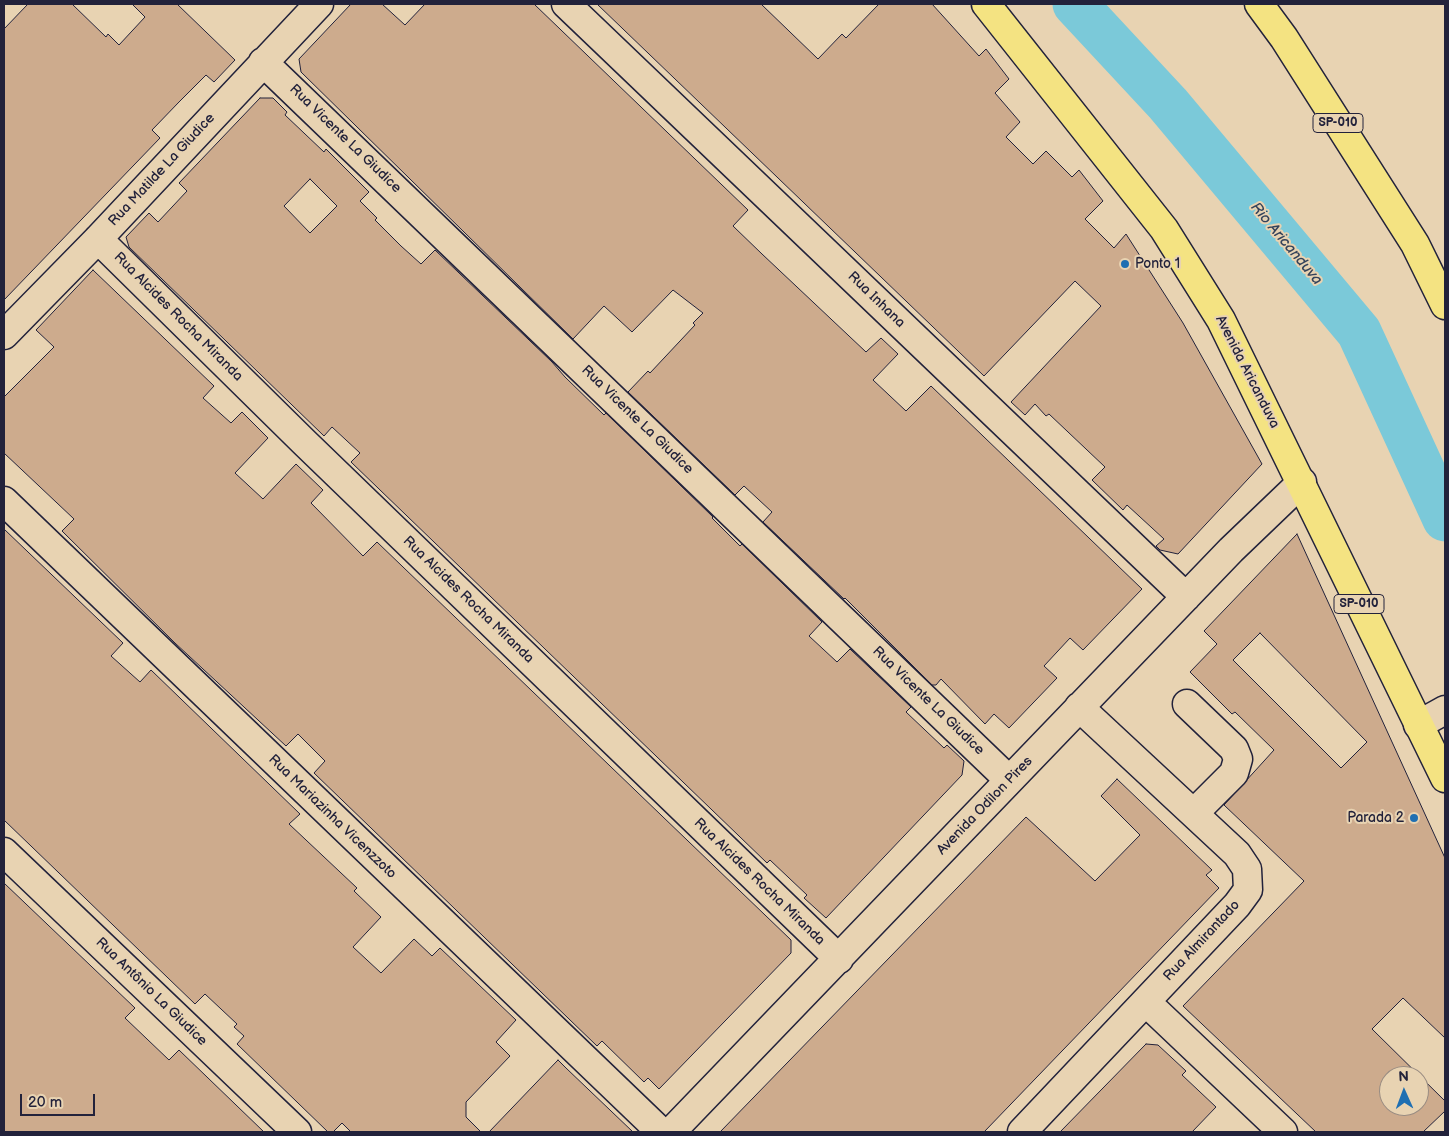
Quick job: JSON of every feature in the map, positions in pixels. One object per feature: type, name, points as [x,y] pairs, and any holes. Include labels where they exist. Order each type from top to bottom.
[{"type":"highway","name":"Avenida Aricanduva","points":[[986,4],[1164,229],[1221,320],[1302,482],[1445,778]]},
{"type":"highway","name":"SP-010","points":[[1259,4],[1284,38],[1415,244],[1445,305]]},
{"type":"street","name":"Rua Matilde La Giudice","points":[[4,335],[98,239],[319,4]]},
{"type":"street","name":"Rua Inhana","points":[[566,4],[1186,597]]},
{"type":"street","name":"Rua Vicente La Giudice","points":[[263,62],[1009,780]]},
{"type":"street","name":"Rua Alcides Rocha Miranda","points":[[98,239],[304,442],[839,959]]},
{"type":"street","name":"Avenida Odilon Pires","points":[[671,1132],[1079,707],[1265,516],[1302,482]]},
{"type":"street","name":"Rua Mariazinha Vicenzzoto","points":[[4,501],[661,1132]]},
{"type":"street","points":[[1187,704],[1234,749],[1238,759],[1234,773],[1194,813]]},
{"type":"street","name":"Rua Almirantado","points":[[1022,1132],[1237,905],[1248,890],[1247,869],[1237,854],[1079,707]]},
{"type":"street","points":[[1418,724],[1445,710]]},
{"type":"street","name":"Rua Antônio La Giudice","points":[[4,852],[297,1132]]},
{"type":"street","points":[[1146,1002],[1283,1132]]},
{"type":"building","points":[[28,4],[72,4],[106,37],[108,34],[119,45],[145,17],[132,4],[177,4],[235,60],[214,82],[206,75],[152,130],[160,138],[4,300],[4,29]]},
{"type":"building","points":[[351,4],[382,4],[405,25],[425,4],[534,4],[748,210],[733,226],[762,254],[866,352],[881,338],[898,354],[873,380],[906,411],[931,386],[1142,589],[1083,650],[1070,638],[1044,666],[1057,678],[1009,728],[994,714],[985,724],[941,679],[936,685],[932,685],[845,598],[763,522],[772,512],[744,486],[735,495],[628,392],[648,371],[650,373],[695,325],[693,323],[703,313],[673,290],[632,332],[604,306],[573,339],[301,72],[299,59]]},
{"type":"building","points":[[597,4],[761,4],[818,59],[842,34],[846,38],[879,4],[932,4],[979,56],[986,49],[1009,79],[995,93],[1020,122],[1006,137],[1033,164],[1046,151],[1072,177],[1079,170],[1103,201],[1085,219],[1114,248],[1126,234],[1183,323],[1262,464],[1178,554],[1160,550],[1156,546],[1164,539],[1127,505],[1123,510],[1092,480],[1105,467],[1049,414],[1046,416],[1035,404],[1025,415],[1011,402],[1101,306],[1075,281],[984,376]]},
{"type":"building","points":[[260,98],[273,98],[287,112],[285,115],[324,152],[326,149],[369,192],[360,201],[377,218],[375,220],[401,246],[421,264],[435,250],[552,362],[604,415],[606,413],[713,517],[740,546],[742,544],[822,622],[809,636],[837,662],[850,649],[911,707],[906,712],[944,748],[947,745],[964,761],[962,775],[826,918],[804,898],[807,895],[770,860],[767,863],[351,462],[360,453],[332,427],[324,436],[129,247],[126,237],[149,213],[158,222],[187,191],[179,183]],"holes":[[[310,179],[337,206],[310,233],[284,206]]]},
{"type":"building","points":[[93,270],[214,386],[203,398],[231,423],[242,412],[268,438],[235,473],[263,499],[296,464],[323,490],[311,503],[363,556],[377,542],[791,940],[791,953],[659,1089],[648,1078],[644,1082],[602,1041],[597,1046],[314,773],[325,761],[298,734],[286,746],[175,643],[62,531],[74,519],[4,453],[4,397],[54,347],[36,330]]},
{"type":"building","points":[[4,529],[123,643],[111,656],[140,682],[151,670],[300,814],[289,824],[357,888],[354,891],[381,917],[353,947],[381,973],[414,939],[432,956],[440,948],[516,1020],[496,1042],[510,1056],[466,1102],[466,1117],[481,1132],[351,1132],[342,1123],[333,1132],[328,1132],[237,1044],[244,1036],[234,1027],[237,1024],[205,994],[195,1004],[4,820]]},
{"type":"building","points":[[1297,534],[1445,858],[1445,1038],[1403,998],[1372,1029],[1410,1066],[1379,1066],[1379,1116],[1429,1116],[1429,1085],[1445,1101],[1445,1111],[1423,1132],[1316,1132],[1183,1006],[1304,881],[1224,805],[1274,750],[1235,712],[1232,714],[1190,672],[1217,644],[1204,631]],"holes":[[[1260,633],[1367,742],[1341,768],[1233,660]]]},
{"type":"building","points":[[1117,779],[1212,870],[1206,875],[1219,888],[984,1132],[720,1132],[1026,817],[1095,881],[1140,835],[1101,796]]},
{"type":"building","points":[[4,883],[135,1008],[125,1018],[169,1060],[179,1050],[264,1132],[4,1132]]},
{"type":"building","points":[[1146,1044],[1158,1045],[1186,1071],[1182,1075],[1216,1107],[1192,1132],[1060,1132]]},
{"type":"building","points":[[558,1060],[566,1068],[633,1132],[489,1132]]},
{"type":"waterway","name":"Rio Aricanduva","points":[[1075,4],[1168,104],[1359,332],[1445,519]]},
{"type":"place","name":"Ponto 1","points":[[1125,264]]},
{"type":"place","name":"Parada 2","points":[[1414,818]]}]
